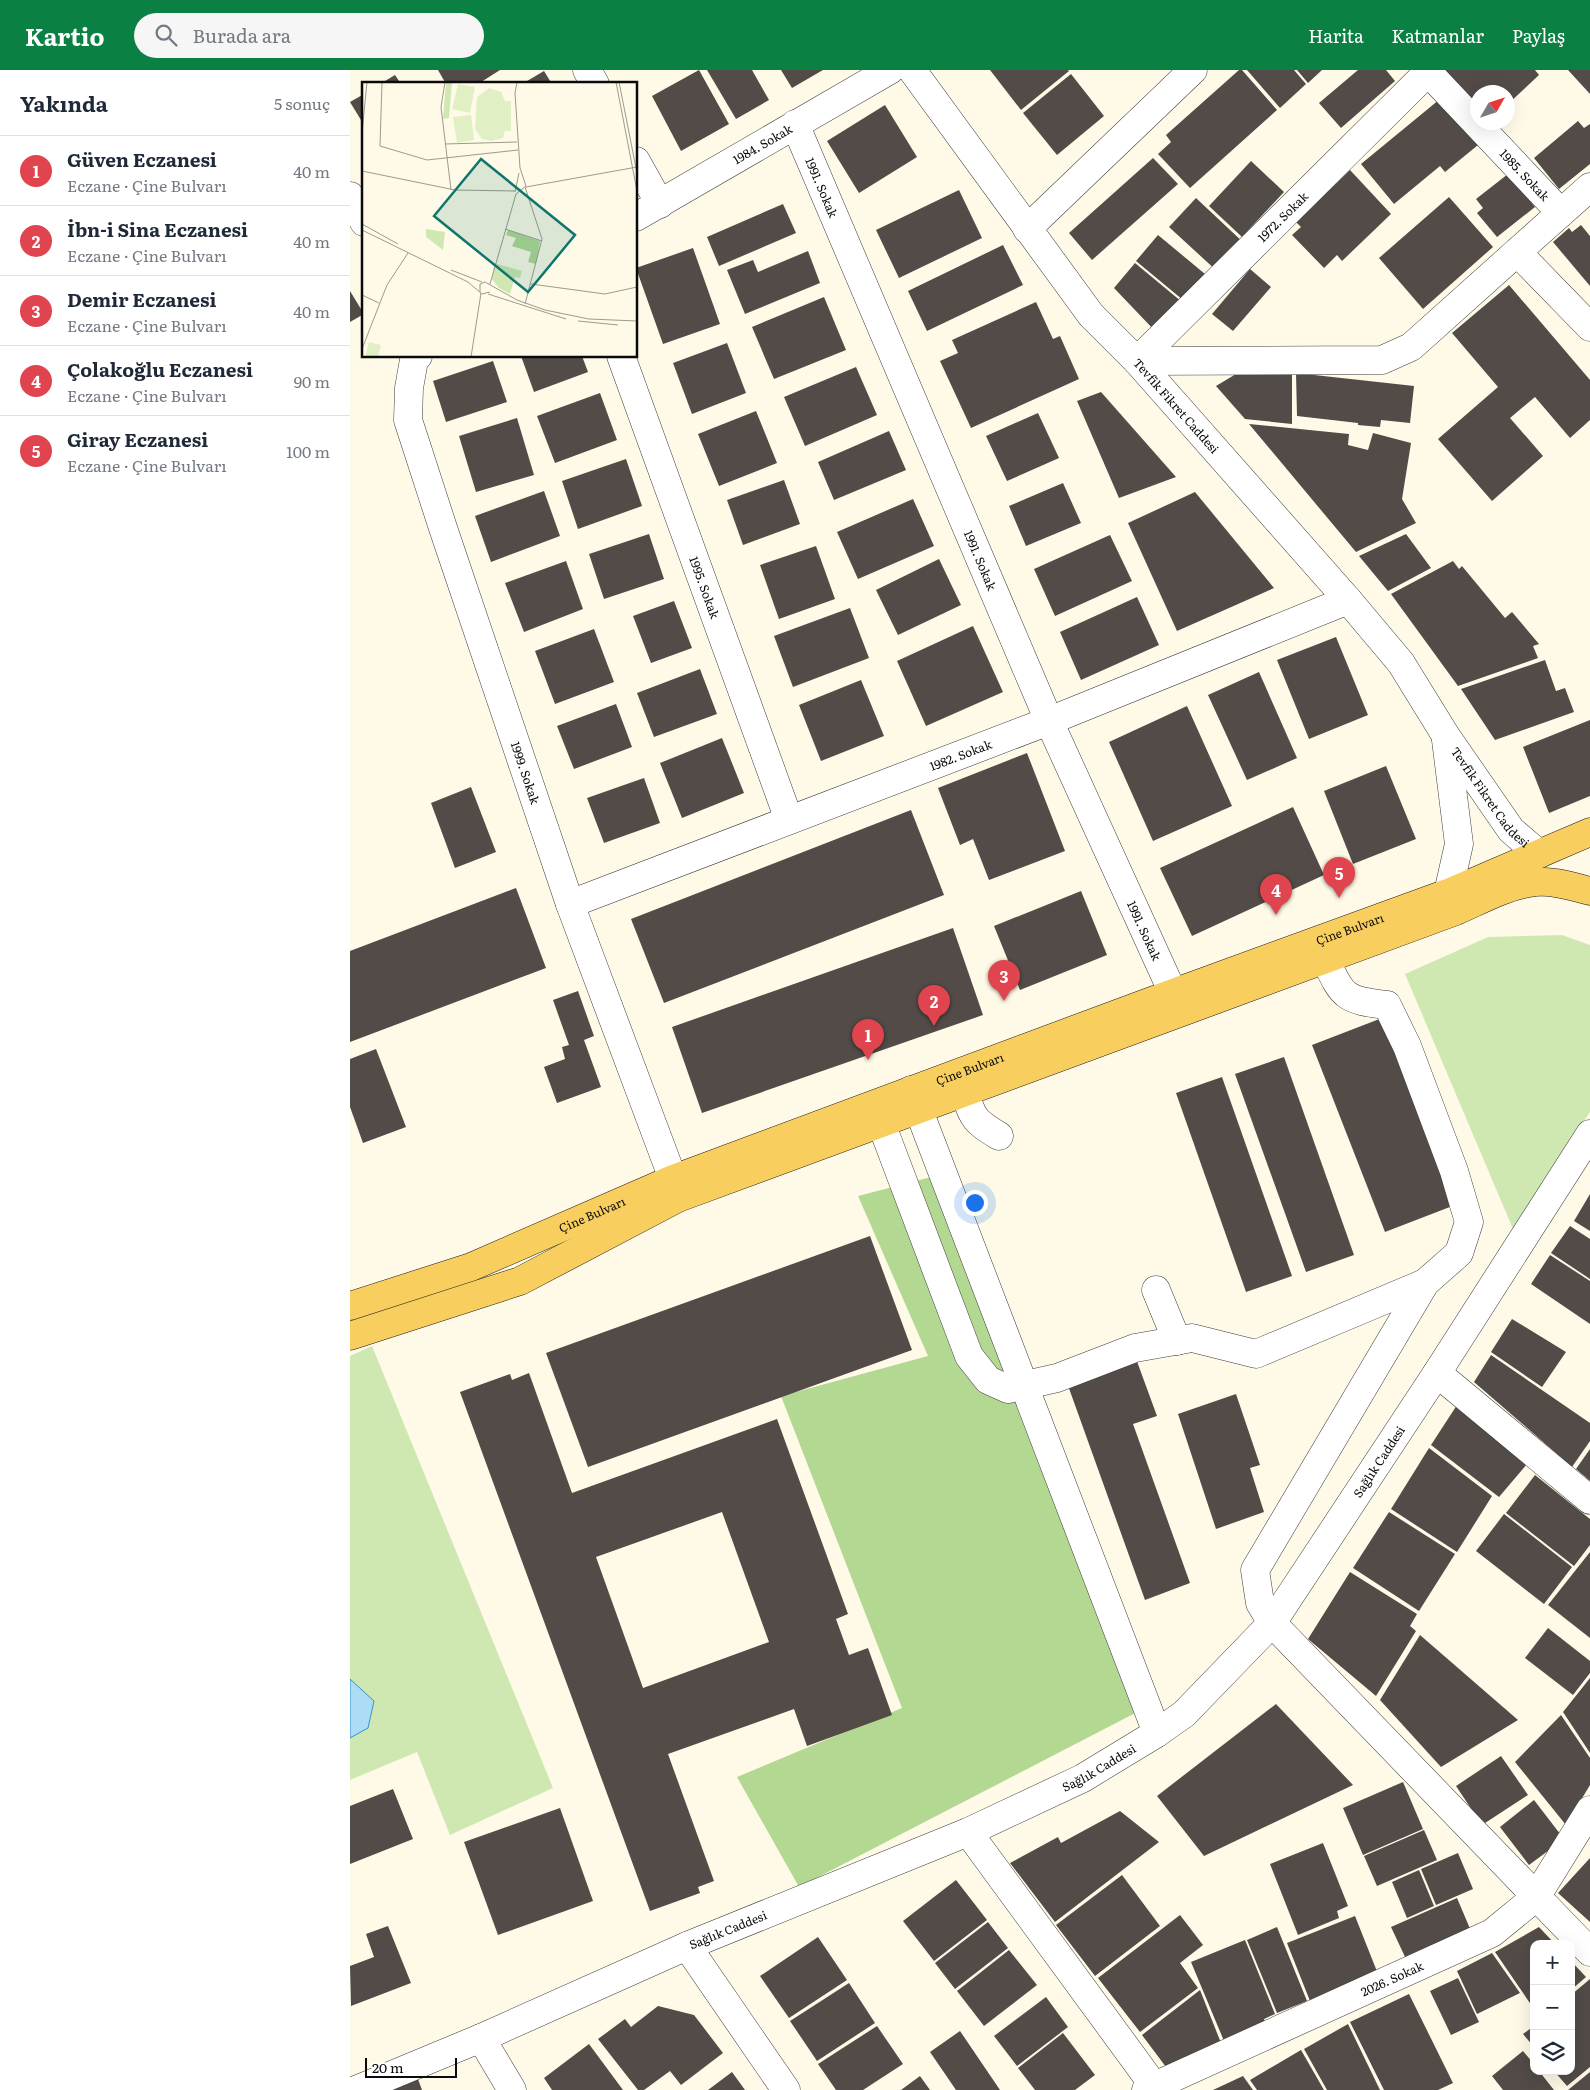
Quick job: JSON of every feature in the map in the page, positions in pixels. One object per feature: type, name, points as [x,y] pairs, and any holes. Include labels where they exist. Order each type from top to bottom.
[{"type":"main road","name":"Çine Bulvarı","points":[[350,1306],[471,1267],[915,1100],[1172,993],[1448,893],[1590,832]]},
{"type":"main road","name":"Çine Bulvarı","points":[[350,1336],[520,1281],[675,1189],[881,1123],[915,1100],[965,1092],[1530,882],[1564,884],[1590,890]]},
{"type":"street","points":[[587,70],[593,82]]},
{"type":"street","name":"1984. Sokak","points":[[638,216],[890,70]]},
{"type":"street","name":"Tevfik Fikret Caddesi","points":[[912,70],[1091,315],[1137,361],[1402,663],[1446,736],[1511,830],[1539,854]]},
{"type":"street","points":[[1027,229],[1193,70]]},
{"type":"street","name":"1985. Sokak","points":[[1427,71],[1561,213]]},
{"type":"street","name":"1972. Sokak","points":[[1137,361],[1427,71]]},
{"type":"street","name":"1991. Sokak","points":[[795,124],[1049,721],[1172,993]]},
{"type":"street","points":[[638,165],[660,204]]},
{"type":"street","points":[[1137,361],[1382,360],[1412,347],[1590,186]]},
{"type":"street","points":[[350,196],[362,218]]},
{"type":"street","points":[[1517,252],[1590,327]]},
{"type":"street","name":"1999. Sokak","points":[[416,358],[409,388],[408,420],[570,904],[675,1189]]},
{"type":"street","name":"1995. Sokak","points":[[623,358],[789,820]]},
{"type":"street","name":"1982. Sokak","points":[[570,904],[1049,721],[1348,600]]},
{"type":"street","name":"Tevfik Fikret Caddesi","points":[[1446,736],[1459,844],[1448,893]]},
{"type":"street","points":[[1325,959],[1340,990],[1359,1002],[1387,1005],[1407,1046],[1454,1171],[1469,1222],[1459,1253],[1425,1283],[1254,1570],[1260,1603],[1272,1623],[1590,1952]]},
{"type":"street","points":[[965,1092],[970,1110],[979,1123],[999,1136]]},
{"type":"street","points":[[915,1100],[1157,1733]]},
{"type":"street","points":[[881,1123],[969,1356],[988,1380],[1008,1389],[1058,1378],[1135,1348],[1192,1338],[1256,1354],[1425,1283]]},
{"type":"street","name":"Sağlık Caddesi","points":[[356,2090],[481,2038],[687,1946],[968,1832],[1083,1778],[1157,1733],[1184,1714],[1272,1623],[1437,1373],[1590,1134]]},
{"type":"street","points":[[1156,1290],[1177,1341]]},
{"type":"street","points":[[1437,1373],[1590,1500]]},
{"type":"street","name":"2026. Sokak","points":[[1152,2089],[1492,1933],[1536,1897],[1590,1810]]},
{"type":"street","points":[[968,1832],[1152,2089]]},
{"type":"street","points":[[687,1946],[786,2090]]},
{"type":"street","points":[[481,2038],[512,2090]]},
{"type":"green space","points":[[1562,935],[1590,945],[1590,1112],[1513,1229],[1405,974],[1488,937]]},
{"type":"green space","points":[[943,1174],[1143,1709],[799,1887],[737,1777],[902,1708],[781,1396],[928,1356],[858,1196]]},
{"type":"green space","points":[[372,1346],[553,1788],[450,1835],[417,1752],[350,1780],[350,1356]]},
{"type":"water","points":[[350,1679],[374,1701],[368,1728],[350,1738]]},
{"type":"building","points":[[438,70],[500,70],[481,82],[445,82]]},
{"type":"building","points":[[699,70],[729,124],[681,151],[652,96]]},
{"type":"building","points":[[707,70],[752,70],[769,100],[736,119]]},
{"type":"building","points":[[781,70],[823,70],[792,88]]},
{"type":"building","points":[[990,70],[1068,70],[1069,71],[1021,110]]},
{"type":"building","points":[[1239,70],[1242,70],[1277,110],[1190,188],[1158,154],[1171,142],[1166,135]]},
{"type":"building","points":[[1247,70],[1294,70],[1306,84],[1280,108]]},
{"type":"building","points":[[1297,70],[1322,70],[1308,83]]},
{"type":"building","points":[[1358,70],[1386,70],[1395,81],[1341,128],[1319,103]]},
{"type":"building","points":[[1444,70],[1535,70],[1539,75],[1515,97],[1515,85],[1470,85],[1470,98]]},
{"type":"building","points":[[1568,70],[1590,70],[1590,94]]},
{"type":"building","points":[[544,71],[551,82],[525,82]]},
{"type":"building","points":[[1071,74],[1104,116],[1057,155],[1023,113]]},
{"type":"building","points":[[395,75],[400,82],[383,82]]},
{"type":"building","points":[[362,95],[362,122],[350,102]]},
{"type":"building","points":[[1440,99],[1478,145],[1445,172],[1440,166],[1394,204],[1361,164]]},
{"type":"building","points":[[885,105],[917,157],[859,193],[827,141]]},
{"type":"building","points":[[1578,121],[1584,128],[1590,124],[1590,164],[1559,189],[1534,158]]},
{"type":"building","points":[[1153,158],[1178,184],[1092,260],[1069,233]]},
{"type":"building","points":[[1251,161],[1284,192],[1242,237],[1209,206]]},
{"type":"building","points":[[1350,170],[1391,214],[1342,261],[1337,255],[1324,268],[1292,235],[1301,227],[1296,222]]},
{"type":"building","points":[[1508,174],[1535,207],[1497,237],[1477,213],[1483,208],[1476,199]]},
{"type":"building","points":[[959,190],[982,238],[899,278],[876,230]]},
{"type":"building","points":[[1449,197],[1493,247],[1423,309],[1379,258]]},
{"type":"building","points":[[1196,198],[1245,244],[1218,272],[1169,227]]},
{"type":"building","points":[[783,204],[796,233],[719,266],[707,237]]},
{"type":"building","points":[[1581,225],[1590,236],[1590,286],[1553,242],[1569,228],[1572,232]]},
{"type":"building","points":[[1158,235],[1205,274],[1183,300],[1136,261]]},
{"type":"building","points":[[1003,245],[1023,285],[927,331],[908,291]]},
{"type":"building","points":[[693,248],[720,324],[663,344],[638,274],[638,267]]},
{"type":"building","points":[[808,251],[820,283],[745,314],[727,270],[753,260],[758,272]]},
{"type":"building","points":[[1135,263],[1182,302],[1156,332],[1114,288]]},
{"type":"building","points":[[1250,269],[1271,287],[1233,331],[1212,314]]},
{"type":"building","points":[[1509,285],[1590,380],[1590,420],[1570,438],[1535,397],[1510,418],[1543,456],[1492,501],[1438,439],[1498,387],[1452,333]]},
{"type":"building","points":[[350,291],[362,311],[362,315],[350,322]]},
{"type":"building","points":[[824,297],[846,350],[774,379],[752,327]]},
{"type":"building","points":[[1036,302],[1053,339],[1060,336],[1079,379],[971,428],[940,361],[958,353],[952,340]]},
{"type":"building","points":[[727,343],[746,393],[692,414],[673,363]]},
{"type":"building","points":[[522,358],[583,358],[588,372],[534,392]]},
{"type":"building","points":[[493,361],[507,402],[446,422],[433,381]]},
{"type":"building","points":[[1251,365],[1292,373],[1292,424],[1245,419],[1216,386]]},
{"type":"building","points":[[856,367],[877,415],[805,446],[784,397]]},
{"type":"building","points":[[1296,373],[1414,386],[1410,423],[1381,420],[1380,427],[1297,416]]},
{"type":"building","points":[[1101,392],[1176,477],[1119,498],[1077,401]]},
{"type":"building","points":[[600,393],[617,440],[555,463],[537,416]]},
{"type":"building","points":[[756,411],[777,463],[719,486],[698,434]]},
{"type":"building","points":[[1038,413],[1059,458],[1007,481],[986,436]]},
{"type":"building","points":[[517,418],[534,475],[476,492],[459,436]]},
{"type":"building","points":[[1249,424],[1349,434],[1348,445],[1368,450],[1373,433],[1411,443],[1402,499],[1416,523],[1356,552]]},
{"type":"building","points":[[889,431],[906,470],[834,500],[818,462]]},
{"type":"building","points":[[626,459],[642,506],[578,529],[562,481]]},
{"type":"building","points":[[784,480],[800,524],[743,545],[727,500]]},
{"type":"building","points":[[1063,483],[1081,523],[1026,546],[1009,506]]},
{"type":"building","points":[[544,491],[560,536],[491,562],[475,516]]},
{"type":"building","points":[[1195,492],[1274,588],[1177,631],[1128,523]]},
{"type":"building","points":[[913,499],[934,546],[858,579],[837,532]]},
{"type":"building","points":[[649,534],[664,579],[604,599],[589,554]]},
{"type":"building","points":[[1406,534],[1431,568],[1388,591],[1359,556]]},
{"type":"building","points":[[1110,535],[1132,581],[1055,616],[1034,569]]},
{"type":"building","points":[[816,546],[835,599],[779,619],[760,565]]},
{"type":"building","points":[[939,559],[961,605],[898,635],[876,590]]},
{"type":"building","points":[[566,561],[583,609],[524,632],[505,583]]},
{"type":"building","points":[[1453,561],[1459,569],[1462,566],[1505,618],[1512,612],[1539,644],[1533,646],[1538,658],[1458,686],[1391,594]]},
{"type":"building","points":[[1137,597],[1159,645],[1081,680],[1060,632]]},
{"type":"building","points":[[674,601],[692,648],[651,663],[633,616]]},
{"type":"building","points":[[850,608],[869,658],[793,687],[774,636]]},
{"type":"building","points":[[973,626],[1003,692],[926,726],[897,661]]},
{"type":"building","points":[[594,629],[614,682],[555,704],[535,651]]},
{"type":"building","points":[[1336,637],[1368,715],[1309,739],[1277,660]]},
{"type":"building","points":[[1545,660],[1556,691],[1565,688],[1574,712],[1495,740],[1461,689]]},
{"type":"building","points":[[700,669],[717,714],[654,737],[637,693]]},
{"type":"building","points":[[1259,672],[1297,758],[1247,780],[1208,695]]},
{"type":"building","points":[[861,680],[884,736],[821,761],[799,705]]},
{"type":"building","points":[[616,704],[632,747],[574,769],[557,726]]},
{"type":"building","points":[[1187,706],[1232,806],[1153,841],[1109,742]]},
{"type":"building","points":[[1590,720],[1590,796],[1549,813],[1523,747]]},
{"type":"building","points":[[722,738],[744,793],[682,818],[660,763]]},
{"type":"building","points":[[1027,753],[1065,851],[989,880],[973,839],[960,845],[938,788]]},
{"type":"building","points":[[1386,766],[1416,839],[1353,864],[1324,791]]},
{"type":"building","points":[[644,778],[660,823],[604,843],[587,798]]},
{"type":"building","points":[[471,787],[496,852],[455,868],[431,803]]},
{"type":"building","points":[[1293,807],[1324,875],[1192,936],[1160,868]]},
{"type":"building","points":[[911,810],[944,895],[664,1003],[631,919]]},
{"type":"building","points":[[516,888],[546,968],[350,1042],[350,951]]},
{"type":"building","points":[[1081,891],[1107,955],[1020,990],[994,926]]},
{"type":"building","points":[[953,928],[983,1015],[702,1113],[672,1027]]},
{"type":"building","points":[[578,991],[594,1036],[584,1040],[601,1087],[557,1103],[544,1067],[565,1059],[562,1047],[569,1045],[553,1000]]},
{"type":"building","points":[[1382,1018],[1455,1205],[1385,1232],[1312,1045]]},
{"type":"building","points":[[376,1049],[406,1127],[363,1143],[350,1107],[350,1059]]},
{"type":"building","points":[[1284,1057],[1354,1255],[1306,1272],[1235,1074]]},
{"type":"building","points":[[1222,1077],[1292,1276],[1246,1292],[1176,1093]]},
{"type":"building","points":[[1590,1194],[1590,1231],[1574,1221]]},
{"type":"building","points":[[1570,1226],[1590,1239],[1590,1279],[1551,1253]]},
{"type":"building","points":[[870,1236],[912,1350],[588,1467],[546,1353]]},
{"type":"building","points":[[1550,1255],[1590,1281],[1590,1324],[1531,1284]]},
{"type":"building","points":[[1512,1319],[1566,1352],[1542,1387],[1491,1352]]},
{"type":"building","points":[[1491,1355],[1590,1423],[1590,1441],[1572,1467],[1474,1382]]},
{"type":"building","points":[[1135,1356],[1157,1416],[1133,1424],[1190,1583],[1145,1600],[1066,1380]]},
{"type":"building","points":[[529,1373],[572,1493],[777,1419],[848,1614],[836,1619],[849,1655],[868,1648],[892,1715],[807,1746],[794,1709],[668,1754],[714,1881],[698,1887],[700,1893],[650,1911],[460,1392],[510,1374],[512,1380]],"holes":[[[722,1512],[769,1642],[643,1688],[596,1557]]]},
{"type":"building","points":[[1236,1394],[1260,1465],[1250,1468],[1264,1512],[1216,1529],[1178,1414]]},
{"type":"building","points":[[1457,1405],[1527,1464],[1499,1497],[1431,1445]]},
{"type":"building","points":[[1429,1448],[1492,1496],[1457,1552],[1391,1509]]},
{"type":"building","points":[[1590,1449],[1590,1481],[1576,1469]]},
{"type":"building","points":[[1535,1475],[1590,1519],[1590,1545],[1574,1566],[1506,1513]]},
{"type":"building","points":[[1389,1512],[1455,1554],[1419,1611],[1353,1568]]},
{"type":"building","points":[[1504,1514],[1572,1567],[1544,1604],[1476,1551]]},
{"type":"building","points":[[1590,1552],[1590,1638],[1548,1605]]},
{"type":"building","points":[[1350,1572],[1417,1614],[1410,1626],[1416,1631],[1376,1696],[1308,1639]]},
{"type":"building","points":[[1548,1628],[1590,1661],[1590,1673],[1573,1695],[1525,1658]]},
{"type":"building","points":[[1420,1635],[1518,1720],[1441,1767],[1380,1700]]},
{"type":"building","points":[[1590,1678],[1590,1753],[1563,1712]]},
{"type":"building","points":[[1276,1704],[1353,1785],[1204,1856],[1157,1796]]},
{"type":"building","points":[[1561,1715],[1590,1758],[1590,1785],[1566,1825],[1515,1762]]},
{"type":"building","points":[[1501,1756],[1528,1795],[1482,1825],[1456,1786]]},
{"type":"building","points":[[1403,1782],[1423,1829],[1363,1855],[1343,1808]]},
{"type":"building","points":[[393,1789],[413,1839],[350,1864],[350,1806]]},
{"type":"building","points":[[1534,1800],[1564,1839],[1529,1865],[1500,1827]]},
{"type":"building","points":[[560,1808],[593,1901],[498,1935],[464,1842]]},
{"type":"building","points":[[1120,1811],[1159,1842],[1055,1922],[1010,1863],[1058,1837],[1061,1843]]},
{"type":"building","points":[[1424,1830],[1437,1860],[1377,1886],[1364,1856]]},
{"type":"building","points":[[1323,1843],[1348,1906],[1337,1911],[1339,1918],[1298,1935],[1270,1864]]},
{"type":"building","points":[[1458,1853],[1473,1889],[1436,1905],[1421,1869]]},
{"type":"building","points":[[1590,1858],[1590,1922],[1558,1893]]},
{"type":"building","points":[[1419,1870],[1434,1906],[1407,1918],[1392,1882]]},
{"type":"building","points":[[1122,1875],[1160,1926],[1095,1976],[1056,1925]]},
{"type":"building","points":[[956,1880],[987,1920],[934,1961],[903,1921]]},
{"type":"building","points":[[1457,1898],[1471,1931],[1406,1959],[1391,1927]]},
{"type":"building","points":[[1180,1915],[1203,1945],[1180,1963],[1198,1988],[1140,2032],[1098,1978]]},
{"type":"building","points":[[1355,1916],[1378,1974],[1310,2001],[1287,1943]]},
{"type":"building","points":[[988,1922],[1008,1948],[955,1989],[935,1963]]},
{"type":"building","points":[[388,1926],[411,1983],[351,2006],[350,1966],[374,1957],[366,1934]]},
{"type":"building","points":[[1277,1927],[1307,2001],[1277,2013],[1247,1940]]},
{"type":"building","points":[[1539,1927],[1551,1940],[1530,1940],[1530,2003],[1495,1952]]},
{"type":"building","points":[[818,1937],[847,1980],[789,2018],[760,1976]]},
{"type":"building","points":[[1245,1940],[1275,2014],[1264,2019],[1266,2024],[1224,2041],[1191,1962]]},
{"type":"building","points":[[1009,1950],[1037,1985],[984,2026],[957,1991]]},
{"type":"building","points":[[1492,1953],[1520,1993],[1477,2014],[1457,1971]]},
{"type":"building","points":[[1575,1965],[1586,1977],[1575,1987]]},
{"type":"building","points":[[1458,1978],[1479,2022],[1451,2035],[1430,1991]]},
{"type":"building","points":[[1590,1979],[1590,2067],[1567,2086],[1557,2075],[1575,2075],[1575,1992]]},
{"type":"building","points":[[849,1983],[875,2023],[817,2061],[790,2021]]},
{"type":"building","points":[[1200,1990],[1223,2048],[1169,2071],[1142,2035]]},
{"type":"building","points":[[1409,1994],[1453,2083],[1438,2090],[1384,2090],[1350,2022]]},
{"type":"building","points":[[1046,1997],[1068,2027],[1017,2066],[994,2036]]},
{"type":"building","points":[[658,2006],[694,2015],[723,2053],[681,2085],[670,2071],[644,2090],[638,2090],[598,2039],[625,2019],[631,2027]]},
{"type":"building","points":[[1348,2024],[1380,2090],[1327,2090],[1304,2049]]},
{"type":"building","points":[[877,2026],[903,2064],[863,2090],[836,2090],[818,2064]]},
{"type":"building","points":[[1530,2029],[1530,2042],[1523,2034]]},
{"type":"building","points":[[960,2031],[1000,2090],[956,2090],[930,2052]]},
{"type":"building","points":[[1063,2033],[1095,2075],[1075,2090],[1035,2090],[1018,2068]]},
{"type":"building","points":[[589,2044],[623,2090],[552,2090],[544,2078]]},
{"type":"building","points":[[1301,2050],[1324,2090],[1257,2090],[1250,2080]]},
{"type":"building","points":[[1523,2051],[1530,2059],[1530,2075],[1542,2075],[1554,2090],[1503,2090],[1492,2076]]},
{"type":"building","points":[[415,2071],[422,2090],[366,2090]]},
{"type":"building","points":[[732,2072],[745,2090],[708,2090]]},
{"type":"building","points":[[1590,2072],[1590,2090],[1568,2090]]},
{"type":"building","points":[[920,2076],[930,2090],[901,2090]]},
{"type":"building","points":[[1243,2076],[1253,2090],[1213,2090]]},
{"type":"place","name":"Giray Eczanesi","points":[[1339,898]]},
{"type":"place","name":"Çolakoğlu Eczanesi","points":[[1276,915]]},
{"type":"place","name":"Demir Eczanesi","points":[[1004,1001]]},
{"type":"place","name":"İbn-i Sina Eczanesi","points":[[934,1026]]},
{"type":"place","name":"Güven Eczanesi","points":[[868,1060]]}]
